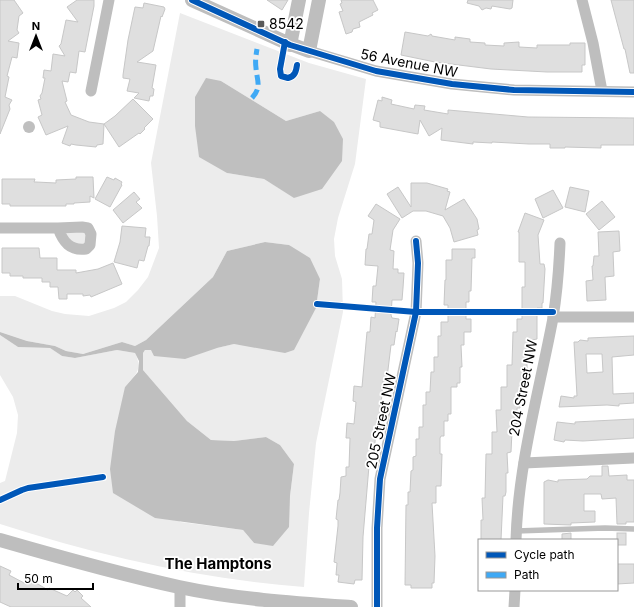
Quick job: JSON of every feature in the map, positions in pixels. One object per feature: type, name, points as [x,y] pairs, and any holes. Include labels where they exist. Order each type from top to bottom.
[{"type":"street","points":[[91,91],[109,0]]},
{"type":"street","name":"56 Avenue NW","points":[[192,0],[290,45],[376,71],[452,84],[514,90],[634,92]]},
{"type":"street","points":[[290,45],[299,0]]},
{"type":"street","points":[[309,51],[319,0]]},
{"type":"street","points":[[582,0],[593,43],[602,91]]},
{"type":"street","points":[[0,228],[58,228]]},
{"type":"street","name":"205 Street NW","points":[[377,607],[377,528],[380,479],[416,312],[418,263],[416,241]]},
{"type":"street","name":"204 Street NW","points":[[516,536],[524,463],[553,317],[560,243]]},
{"type":"street","points":[[553,317],[634,317]]},
{"type":"street","points":[[524,463],[634,458]]},
{"type":"street","points":[[0,540],[68,559],[180,587],[282,602],[351,607]]},
{"type":"street","points":[[180,587],[180,607]]},
{"type":"street","points":[[514,607],[515,591]]},
{"type":"lane","points":[[516,536],[605,528],[634,529]]},
{"type":"shaded area","points":[[180,13],[309,63],[366,79],[355,164],[338,218],[334,239],[335,256],[342,279],[343,312],[316,443],[304,587],[188,572],[112,556],[37,536],[0,524],[0,483],[5,481],[17,433],[18,415],[13,397],[0,375],[0,335],[18,347],[50,348],[62,356],[75,358],[117,350],[135,353],[138,364],[137,372],[125,387],[180,522],[243,530],[254,543],[290,496],[294,464],[280,445],[266,437],[234,441],[211,440],[187,421],[143,370],[143,353],[145,350],[217,348],[234,344],[252,346],[316,308],[320,279],[289,245],[265,242],[227,251],[213,277],[146,340],[135,346],[122,342],[83,354],[66,351],[55,346],[27,341],[0,332],[0,296],[15,296],[52,311],[65,314],[89,316],[114,308],[126,302],[138,290],[148,277],[159,248],[151,163]],"holes":[[[221,81],[286,121],[320,111],[295,198],[264,179],[227,173]]]},
{"type":"shaded area","points":[[206,78],[221,81],[286,121],[320,111],[334,122],[343,139],[342,161],[322,189],[294,198],[264,179],[227,173],[199,157],[195,126],[195,97]]},
{"type":"shaded area","points":[[31,121],[34,122],[34,132],[27,133],[24,132],[23,125],[24,122]]},
{"type":"shaded area","points":[[68,230],[83,230],[88,235],[83,247],[62,240]]},
{"type":"shaded area","points":[[265,242],[289,245],[310,258],[320,279],[316,308],[294,350],[285,353],[234,344],[185,359],[154,356],[151,350],[145,350],[143,353],[143,370],[187,421],[211,440],[234,441],[266,437],[280,445],[294,464],[290,496],[289,527],[273,546],[254,543],[243,530],[155,518],[113,493],[110,469],[115,431],[125,387],[138,372],[139,361],[135,353],[117,350],[75,358],[62,356],[50,348],[18,347],[0,335],[0,332],[27,341],[55,346],[66,351],[83,354],[122,342],[135,346],[146,340],[213,277],[227,251]]},
{"type":"building","points":[[0,0],[14,0],[23,13],[19,16],[17,30],[19,33],[8,41],[19,43],[17,58],[12,57],[7,76],[9,77],[5,97],[12,100],[0,134]]},
{"type":"building","points":[[77,0],[94,0],[94,6],[85,52],[79,51],[76,73],[70,72],[68,82],[62,81],[67,101],[65,102],[71,115],[89,122],[104,124],[103,144],[97,145],[96,147],[71,144],[70,146],[62,143],[68,126],[46,135],[38,117],[42,115],[38,100],[41,99],[40,96],[45,78],[43,78],[44,70],[51,71],[53,54],[65,56],[59,46],[61,44],[66,20],[78,22],[67,7]]},
{"type":"building","points":[[267,0],[288,0],[282,10]]},
{"type":"building","points":[[341,0],[373,0],[378,10],[372,13],[373,15],[359,22],[360,27],[353,29],[352,32],[346,34],[339,12],[343,11],[340,4],[342,3]]},
{"type":"building","points":[[468,0],[513,0],[512,8],[510,9],[492,6],[491,9],[486,8],[482,10],[479,6],[467,3]]},
{"type":"building","points":[[611,0],[634,0],[634,73],[630,73],[625,49]]},
{"type":"building","points":[[144,3],[164,7],[165,9],[162,17],[161,16],[153,51],[137,62],[156,65],[152,88],[154,89],[153,96],[150,96],[149,101],[134,98],[139,93],[127,91],[130,79],[123,78],[128,40],[135,7],[143,8]]},
{"type":"building","points":[[405,32],[428,36],[431,34],[432,36],[455,40],[455,37],[470,39],[470,42],[485,43],[485,45],[504,46],[504,43],[519,42],[519,47],[537,48],[537,45],[570,45],[570,43],[585,43],[585,65],[582,65],[582,72],[547,72],[491,69],[435,62],[401,55]]},
{"type":"building","points":[[382,97],[392,100],[391,104],[414,109],[415,105],[425,106],[424,110],[448,114],[448,110],[528,117],[634,118],[634,145],[601,145],[601,148],[550,148],[550,144],[473,142],[473,144],[441,140],[442,128],[429,136],[420,120],[418,134],[380,127],[380,122],[373,120],[378,100],[382,101]]},
{"type":"building","points":[[133,99],[153,119],[140,134],[139,133],[119,147],[104,124]]},
{"type":"building","points":[[76,177],[93,177],[94,198],[90,196],[90,202],[66,204],[66,206],[10,206],[10,204],[2,204],[2,179],[35,179],[34,182],[56,183],[56,180],[76,179]]},
{"type":"building","points":[[107,177],[114,180],[115,178],[122,182],[122,185],[110,207],[95,199]]},
{"type":"building","points":[[411,183],[427,183],[448,189],[447,191],[450,192],[445,210],[464,199],[477,219],[479,229],[477,230],[478,235],[454,242],[450,228],[443,216],[426,211],[413,211],[402,218],[387,194],[398,187],[411,207]]},
{"type":"building","points":[[570,187],[589,191],[585,212],[565,207]]},
{"type":"building","points":[[553,190],[563,208],[543,218],[535,199]]},
{"type":"building","points":[[134,192],[140,199],[136,202],[142,208],[123,223],[113,210]]},
{"type":"building","points":[[602,201],[615,217],[599,230],[586,214]]},
{"type":"building","points":[[376,204],[400,219],[393,230],[390,250],[394,251],[393,269],[398,269],[398,273],[404,273],[402,300],[392,300],[392,318],[399,319],[394,345],[391,345],[387,378],[386,381],[383,381],[379,418],[377,418],[374,454],[370,454],[363,537],[362,580],[355,580],[354,584],[338,582],[339,575],[336,575],[337,563],[334,562],[338,520],[336,519],[341,477],[346,476],[346,467],[349,467],[350,438],[346,438],[347,423],[354,424],[356,402],[353,401],[354,386],[362,387],[367,332],[370,332],[371,317],[375,318],[376,302],[372,302],[373,286],[376,286],[378,266],[365,265],[369,234],[372,234],[374,220],[368,216]]},
{"type":"building","points":[[525,213],[544,220],[538,235],[540,264],[544,264],[545,269],[543,303],[542,308],[537,308],[537,339],[532,340],[532,362],[527,362],[526,385],[522,385],[520,408],[517,408],[517,426],[516,430],[512,431],[511,452],[507,453],[508,473],[506,473],[506,492],[505,496],[503,496],[501,539],[481,539],[481,520],[483,520],[482,498],[485,498],[486,454],[492,454],[492,432],[497,432],[496,410],[501,410],[501,387],[507,387],[507,365],[512,365],[513,332],[517,332],[517,319],[522,319],[522,287],[525,287],[525,262],[519,262],[518,232]]},
{"type":"building","points":[[122,226],[146,228],[145,237],[150,237],[149,246],[144,261],[139,260],[137,268],[114,262],[120,242]]},
{"type":"building","points":[[619,231],[620,251],[613,252],[614,276],[605,277],[606,300],[587,301],[586,281],[593,280],[592,266],[594,256],[599,256],[598,232]]},
{"type":"building","points":[[2,248],[39,248],[40,258],[57,258],[57,270],[76,270],[76,273],[98,269],[113,263],[122,284],[91,297],[90,295],[83,296],[83,294],[67,294],[67,299],[59,299],[58,287],[50,287],[50,282],[42,282],[42,278],[23,278],[23,276],[10,276],[10,273],[2,273]]},
{"type":"building","points":[[452,249],[475,249],[475,258],[472,258],[471,291],[469,291],[469,302],[466,302],[466,319],[471,319],[471,332],[464,332],[464,345],[461,345],[462,367],[460,367],[460,383],[457,383],[457,387],[451,387],[451,414],[448,414],[448,421],[444,421],[444,436],[441,436],[440,438],[440,454],[442,454],[441,486],[436,486],[436,503],[432,503],[435,556],[434,583],[432,583],[432,588],[411,588],[411,585],[405,585],[406,505],[408,505],[408,492],[410,492],[413,457],[416,456],[416,439],[419,439],[419,427],[423,427],[423,405],[426,405],[426,392],[430,392],[431,372],[434,372],[434,357],[438,357],[438,336],[441,336],[441,322],[448,322],[448,305],[444,305],[446,260],[452,260]]},
{"type":"building","points":[[634,336],[634,355],[612,357],[613,394],[634,393],[634,403],[619,404],[619,406],[559,407],[561,396],[574,398],[574,396],[577,396],[574,342],[578,342],[580,340],[588,341],[588,338]],"holes":[[[586,354],[602,354],[603,372],[587,373]]]},
{"type":"building","points":[[634,419],[634,438],[583,441],[565,440],[564,442],[554,440],[557,422],[575,424],[575,422]]},
{"type":"building","points":[[602,466],[608,466],[609,476],[627,475],[627,480],[634,480],[634,522],[617,524],[616,498],[602,499],[601,494],[584,494],[584,511],[595,511],[595,522],[571,523],[571,525],[544,524],[544,482],[548,480],[558,482],[558,480],[587,479],[590,476],[602,476]]},
{"type":"building","points":[[571,533],[571,539],[562,539],[562,534]]},
{"type":"building","points":[[617,533],[626,533],[626,545],[618,545]]},
{"type":"building","points":[[618,564],[634,564],[634,583],[618,584]]},
{"type":"building","points":[[0,566],[11,571],[9,575],[26,584],[27,582],[30,583],[31,580],[48,590],[49,588],[67,596],[73,590],[75,592],[77,590],[83,596],[81,598],[91,607],[11,607],[0,602]]},
{"type":"marked path","points":[[252,98],[258,87],[256,63],[257,49]]},
{"type":"cycle path","points":[[192,0],[290,45],[376,71],[452,84],[514,90],[634,92]]},
{"type":"cycle path","points":[[285,42],[280,69],[281,76],[288,78],[294,75],[297,65]]},
{"type":"cycle path","points":[[377,607],[377,528],[380,479],[416,312],[418,263],[416,241]]},
{"type":"cycle path","points":[[317,304],[416,312],[553,312]]},
{"type":"cycle path","points":[[0,500],[28,488],[103,477]]},
{"type":"place","name":"8542","points":[[261,24]]},
{"type":"district","name":"The Hamptons","points":[[218,564]]}]
